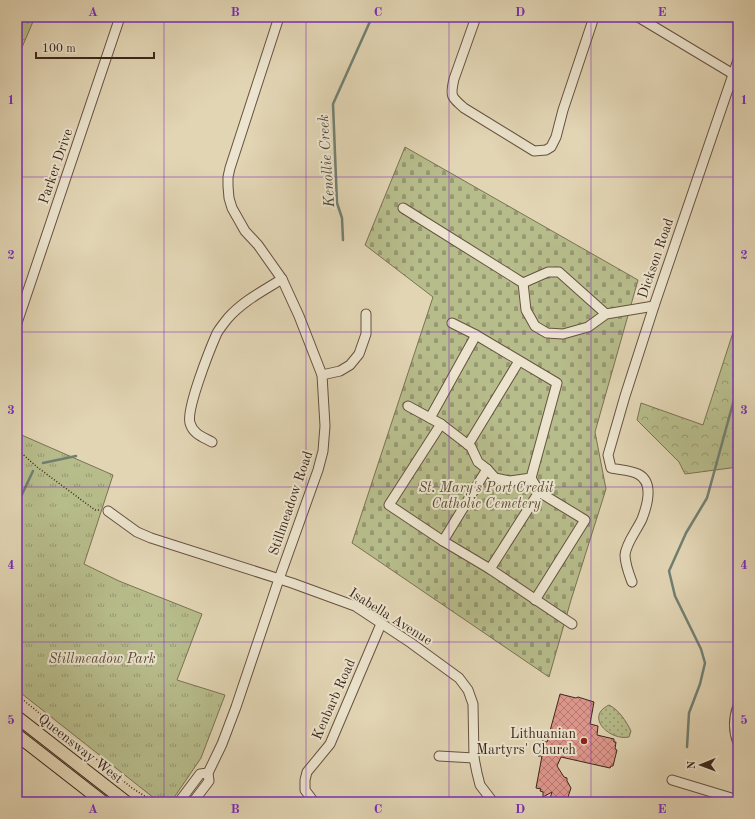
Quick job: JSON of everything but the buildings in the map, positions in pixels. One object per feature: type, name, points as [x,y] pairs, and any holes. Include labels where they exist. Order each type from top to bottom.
[{"type":"main road","name":"Queensway West","points":[[17,717],[126,802]]},
{"type":"main road","name":"Queensway West","points":[[17,735],[103,802]]},
{"type":"street","name":"Parker Drive","points":[[17,323],[120,17]]},
{"type":"street","name":"Stillmeadow Road","points":[[193,802],[209,781],[208,773],[222,744],[236,707],[279,579],[318,470],[323,451],[325,412],[322,375],[299,316],[282,279],[258,245],[245,231],[232,208],[229,198],[228,176],[279,17]]},
{"type":"street","points":[[476,17],[451,90],[454,99],[464,108],[534,152],[546,150],[551,147],[556,137],[563,110],[594,17]]},
{"type":"street","points":[[638,17],[733,74]]},
{"type":"street","name":"Dickson Road","points":[[632,582],[625,555],[642,518],[649,493],[644,479],[638,474],[610,468],[608,454],[654,306],[738,60]]},
{"type":"street","points":[[403,208],[523,283]]},
{"type":"street","points":[[523,283],[548,272],[559,272],[606,314]]},
{"type":"street","points":[[212,442],[196,434],[190,424],[189,418],[191,404],[212,345],[218,332],[237,309],[282,279]]},
{"type":"street","points":[[523,283],[526,310],[535,326],[547,333],[563,334],[588,327],[606,314],[654,306]]},
{"type":"street","points":[[322,375],[340,371],[350,365],[359,354],[366,334],[366,314]]},
{"type":"street","points":[[452,323],[476,335],[557,383],[531,478],[539,492],[585,520],[535,600]]},
{"type":"street","points":[[430,418],[476,335]]},
{"type":"street","points":[[468,445],[519,361]]},
{"type":"street","points":[[408,406],[441,424],[471,446],[478,462],[495,478],[510,481],[531,478]]},
{"type":"street","points":[[441,424],[389,505],[443,541],[490,569],[572,624]]},
{"type":"street","points":[[443,541],[487,469]]},
{"type":"street","points":[[490,569],[539,492]]},
{"type":"street","name":"Isabella Avenue","points":[[108,510],[137,532],[151,538],[299,585],[355,606],[411,643],[459,678],[468,690],[473,704],[474,758],[480,785],[493,802]]},
{"type":"street","name":"Kenbarb Road","points":[[314,802],[305,790],[307,772],[330,744],[381,624]]},
{"type":"street","points":[[738,706],[734,717],[734,728],[738,743]]},
{"type":"street","points":[[439,756],[474,758]]},
{"type":"street","name":"Stillmeadow Road","points":[[179,802],[200,774],[208,773]]},
{"type":"street","points":[[672,780],[738,800]]},
{"type":"path","points":[[17,449],[37,467],[95,510],[108,510]]},
{"type":"path","points":[[17,695],[132,788],[154,802]]},
{"type":"green space","points":[[17,17],[35,17],[17,59]]},
{"type":"green space","name":"St. Mary's Port Credit Catholic Cemetery","points":[[405,147],[638,280],[595,432],[606,489],[571,600],[549,677],[352,543],[433,297],[365,245]]},
{"type":"green space","points":[[738,317],[738,467],[685,474],[679,462],[637,420],[641,403],[703,425]]},
{"type":"green space","name":"Stillmeadow Park","points":[[17,433],[113,475],[84,564],[119,581],[202,614],[177,680],[225,695],[201,758],[171,802],[159,802],[17,690]]},
{"type":"green space","points":[[609,705],[622,716],[627,723],[631,731],[629,737],[614,735],[602,727],[599,721],[599,716],[602,710]]},
{"type":"waterway","name":"Kenollie Creek","points":[[343,240],[342,218],[337,203],[333,104],[372,17]]},
{"type":"waterway","points":[[687,747],[689,713],[700,684],[705,663],[701,649],[675,596],[669,571],[686,533],[707,498],[735,396],[738,393]]},
{"type":"waterway","name":"Kenollie Creek","points":[[43,463],[76,456]]},
{"type":"waterway","name":"Kenollie Creek","points":[[17,505],[33,471]]},
{"type":"place","name":"Lithuanian Martyrs' Church","points":[[584,741]]}]
